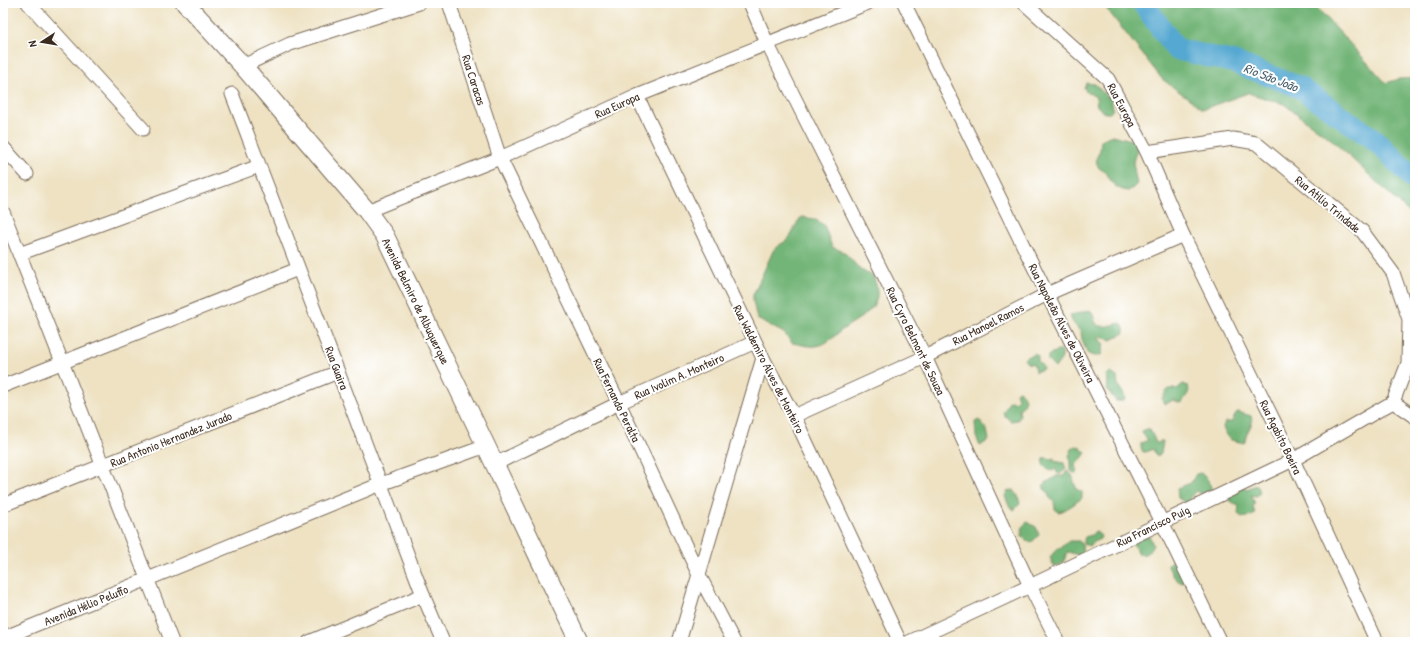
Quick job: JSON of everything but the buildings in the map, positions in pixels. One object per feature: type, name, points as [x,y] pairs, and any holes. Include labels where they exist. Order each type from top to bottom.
[{"type":"main road","name":"Avenida Belmiro de Albuquerque","points":[[185,3],[243,66],[367,211],[385,236],[579,642]]},
{"type":"street","points":[[28,3],[143,130]]},
{"type":"street","points":[[243,66],[290,44],[419,3]]},
{"type":"street","name":"Rua Caracas","points":[[449,3],[500,158]]},
{"type":"street","name":"Rua Cyro Belmont de Souza","points":[[750,3],[767,43],[925,357],[1030,586],[1058,642]]},
{"type":"street","name":"Rua Europa","points":[[367,211],[500,158],[637,96],[868,3]]},
{"type":"street","name":"Rua Napoleão Alves de Oliveira","points":[[904,3],[1047,294],[1162,522],[1220,642]]},
{"type":"street","name":"Rua Europa","points":[[1024,3],[1108,79],[1147,152],[1182,234]]},
{"type":"street","name":"Rua Guaira","points":[[232,94],[423,595],[443,642]]},
{"type":"street","name":"Rua Waldemiro Alves de Monteiro","points":[[637,96],[755,342],[794,416],[900,642]]},
{"type":"street","name":"Rua Atilio Trindade","points":[[1147,152],[1233,139],[1256,143],[1362,231],[1393,273],[1409,319],[1408,363],[1394,402]]},
{"type":"street","points":[[3,148],[27,174]]},
{"type":"street","name":"Rua Fernando Peralta","points":[[500,158],[619,403],[698,573],[734,642]]},
{"type":"street","points":[[19,254],[259,166]]},
{"type":"street","points":[[3,212],[172,642]]},
{"type":"street","name":"Rua Manoel Ramos","points":[[794,416],[925,357],[1047,294],[1182,234]]},
{"type":"street","name":"Rua Agabito Boeira","points":[[1182,234],[1292,460],[1377,642]]},
{"type":"street","points":[[3,386],[298,269]]},
{"type":"street","name":"Rua Ivolim A. Monteiro","points":[[495,464],[619,403],[755,342]]},
{"type":"street","points":[[679,642],[698,573],[763,358]]},
{"type":"street","name":"Rua Antonio Hernandez Jurado","points":[[3,505],[338,372]]},
{"type":"street","points":[[1394,402],[1415,417]]},
{"type":"street","name":"Rua Francisco Puig","points":[[909,642],[1030,586],[1292,460],[1394,402]]},
{"type":"street","name":"Avenida Hélio Peluffo","points":[[3,638],[381,484],[486,446]]},
{"type":"street","points":[[309,642],[423,595]]},
{"type":"green space","points":[[1102,3],[1310,3],[1324,15],[1386,83],[1399,79],[1415,78],[1415,218],[1332,140],[1284,104],[1248,93],[1203,109],[1162,79]]},
{"type":"green space","points":[[1086,83],[1095,84],[1106,96],[1111,98],[1113,109],[1110,113],[1105,113],[1097,106],[1096,97],[1087,92],[1084,88]]},
{"type":"green space","points":[[1112,135],[1132,140],[1138,148],[1133,163],[1137,184],[1128,191],[1114,185],[1107,173],[1099,168],[1097,164],[1096,159],[1100,150],[1101,140]]},
{"type":"green space","points":[[802,217],[814,219],[824,225],[832,247],[844,252],[857,266],[873,276],[877,287],[877,296],[871,309],[827,342],[816,346],[792,343],[784,333],[757,319],[753,301],[753,295],[773,251],[776,247],[786,241],[797,222]]},
{"type":"green space","points":[[1090,310],[1094,320],[1099,326],[1121,323],[1124,328],[1124,333],[1111,340],[1098,336],[1104,344],[1101,355],[1098,356],[1087,353],[1081,332],[1069,316]]},
{"type":"green space","points":[[1061,350],[1062,358],[1055,368],[1048,361],[1048,356]]},
{"type":"green space","points":[[1034,353],[1038,356],[1038,360],[1043,367],[1043,369],[1035,372],[1034,364],[1027,363],[1024,359],[1033,355]]},
{"type":"green space","points":[[1111,373],[1117,377],[1118,386],[1125,397],[1123,401],[1116,401],[1107,389],[1108,382],[1106,375]]},
{"type":"green space","points":[[1183,384],[1188,386],[1189,391],[1183,402],[1180,403],[1173,400],[1166,404],[1164,403],[1162,399],[1169,389],[1177,389]]},
{"type":"green space","points":[[1018,391],[1024,396],[1025,404],[1019,409],[1020,416],[1018,420],[1010,421],[1003,413],[1009,401],[1015,402],[1018,399],[1016,393]]},
{"type":"green space","points":[[1238,412],[1251,416],[1252,419],[1244,443],[1231,440],[1223,427],[1225,422],[1232,422],[1236,413]]},
{"type":"green space","points":[[979,420],[987,430],[989,440],[980,446],[976,437],[975,422]]},
{"type":"green space","points":[[1150,429],[1156,443],[1163,441],[1161,454],[1159,456],[1156,455],[1153,449],[1143,452],[1141,448],[1141,443],[1148,440],[1142,433],[1142,431]]},
{"type":"green space","points":[[1076,446],[1081,447],[1082,450],[1086,452],[1075,466],[1078,472],[1076,474],[1071,471],[1071,461],[1069,456],[1072,449]]},
{"type":"green space","points":[[1043,458],[1054,458],[1054,461],[1064,463],[1066,469],[1060,474],[1057,473],[1056,469],[1052,471],[1043,465]]},
{"type":"green space","points":[[1068,471],[1072,475],[1076,488],[1082,492],[1082,498],[1068,508],[1059,512],[1055,509],[1054,502],[1049,497],[1048,492],[1044,489],[1044,485],[1045,482],[1056,476],[1064,476]]},
{"type":"green space","points":[[1201,473],[1208,480],[1212,490],[1202,494],[1196,491],[1186,503],[1178,498],[1177,488],[1191,483],[1196,474]]},
{"type":"green space","points":[[1256,485],[1258,486],[1260,493],[1256,496],[1251,495],[1255,504],[1253,506],[1255,514],[1248,517],[1242,517],[1238,514],[1239,505],[1231,501],[1228,496],[1243,486],[1247,489]]},
{"type":"green space","points":[[1014,490],[1018,496],[1020,504],[1014,510],[1009,506],[1005,496],[1007,492]]},
{"type":"green space","points":[[1027,522],[1036,527],[1039,535],[1031,543],[1022,537],[1022,527]]},
{"type":"green space","points":[[1095,531],[1101,536],[1100,539],[1093,542],[1090,546],[1083,544],[1085,537],[1092,535]]},
{"type":"green space","points":[[1149,535],[1153,545],[1147,553],[1138,554],[1133,543]]},
{"type":"green space","points":[[1069,541],[1079,541],[1082,545],[1083,554],[1078,555],[1068,552],[1062,563],[1059,566],[1054,567],[1050,557],[1058,548],[1060,549]]},
{"type":"green space","points":[[1175,559],[1187,580],[1182,583],[1173,576],[1168,566],[1170,562]]},
{"type":"waterway","name":"Rio São João","points":[[1143,3],[1176,49],[1233,62],[1299,87],[1375,140],[1415,180]]}]
